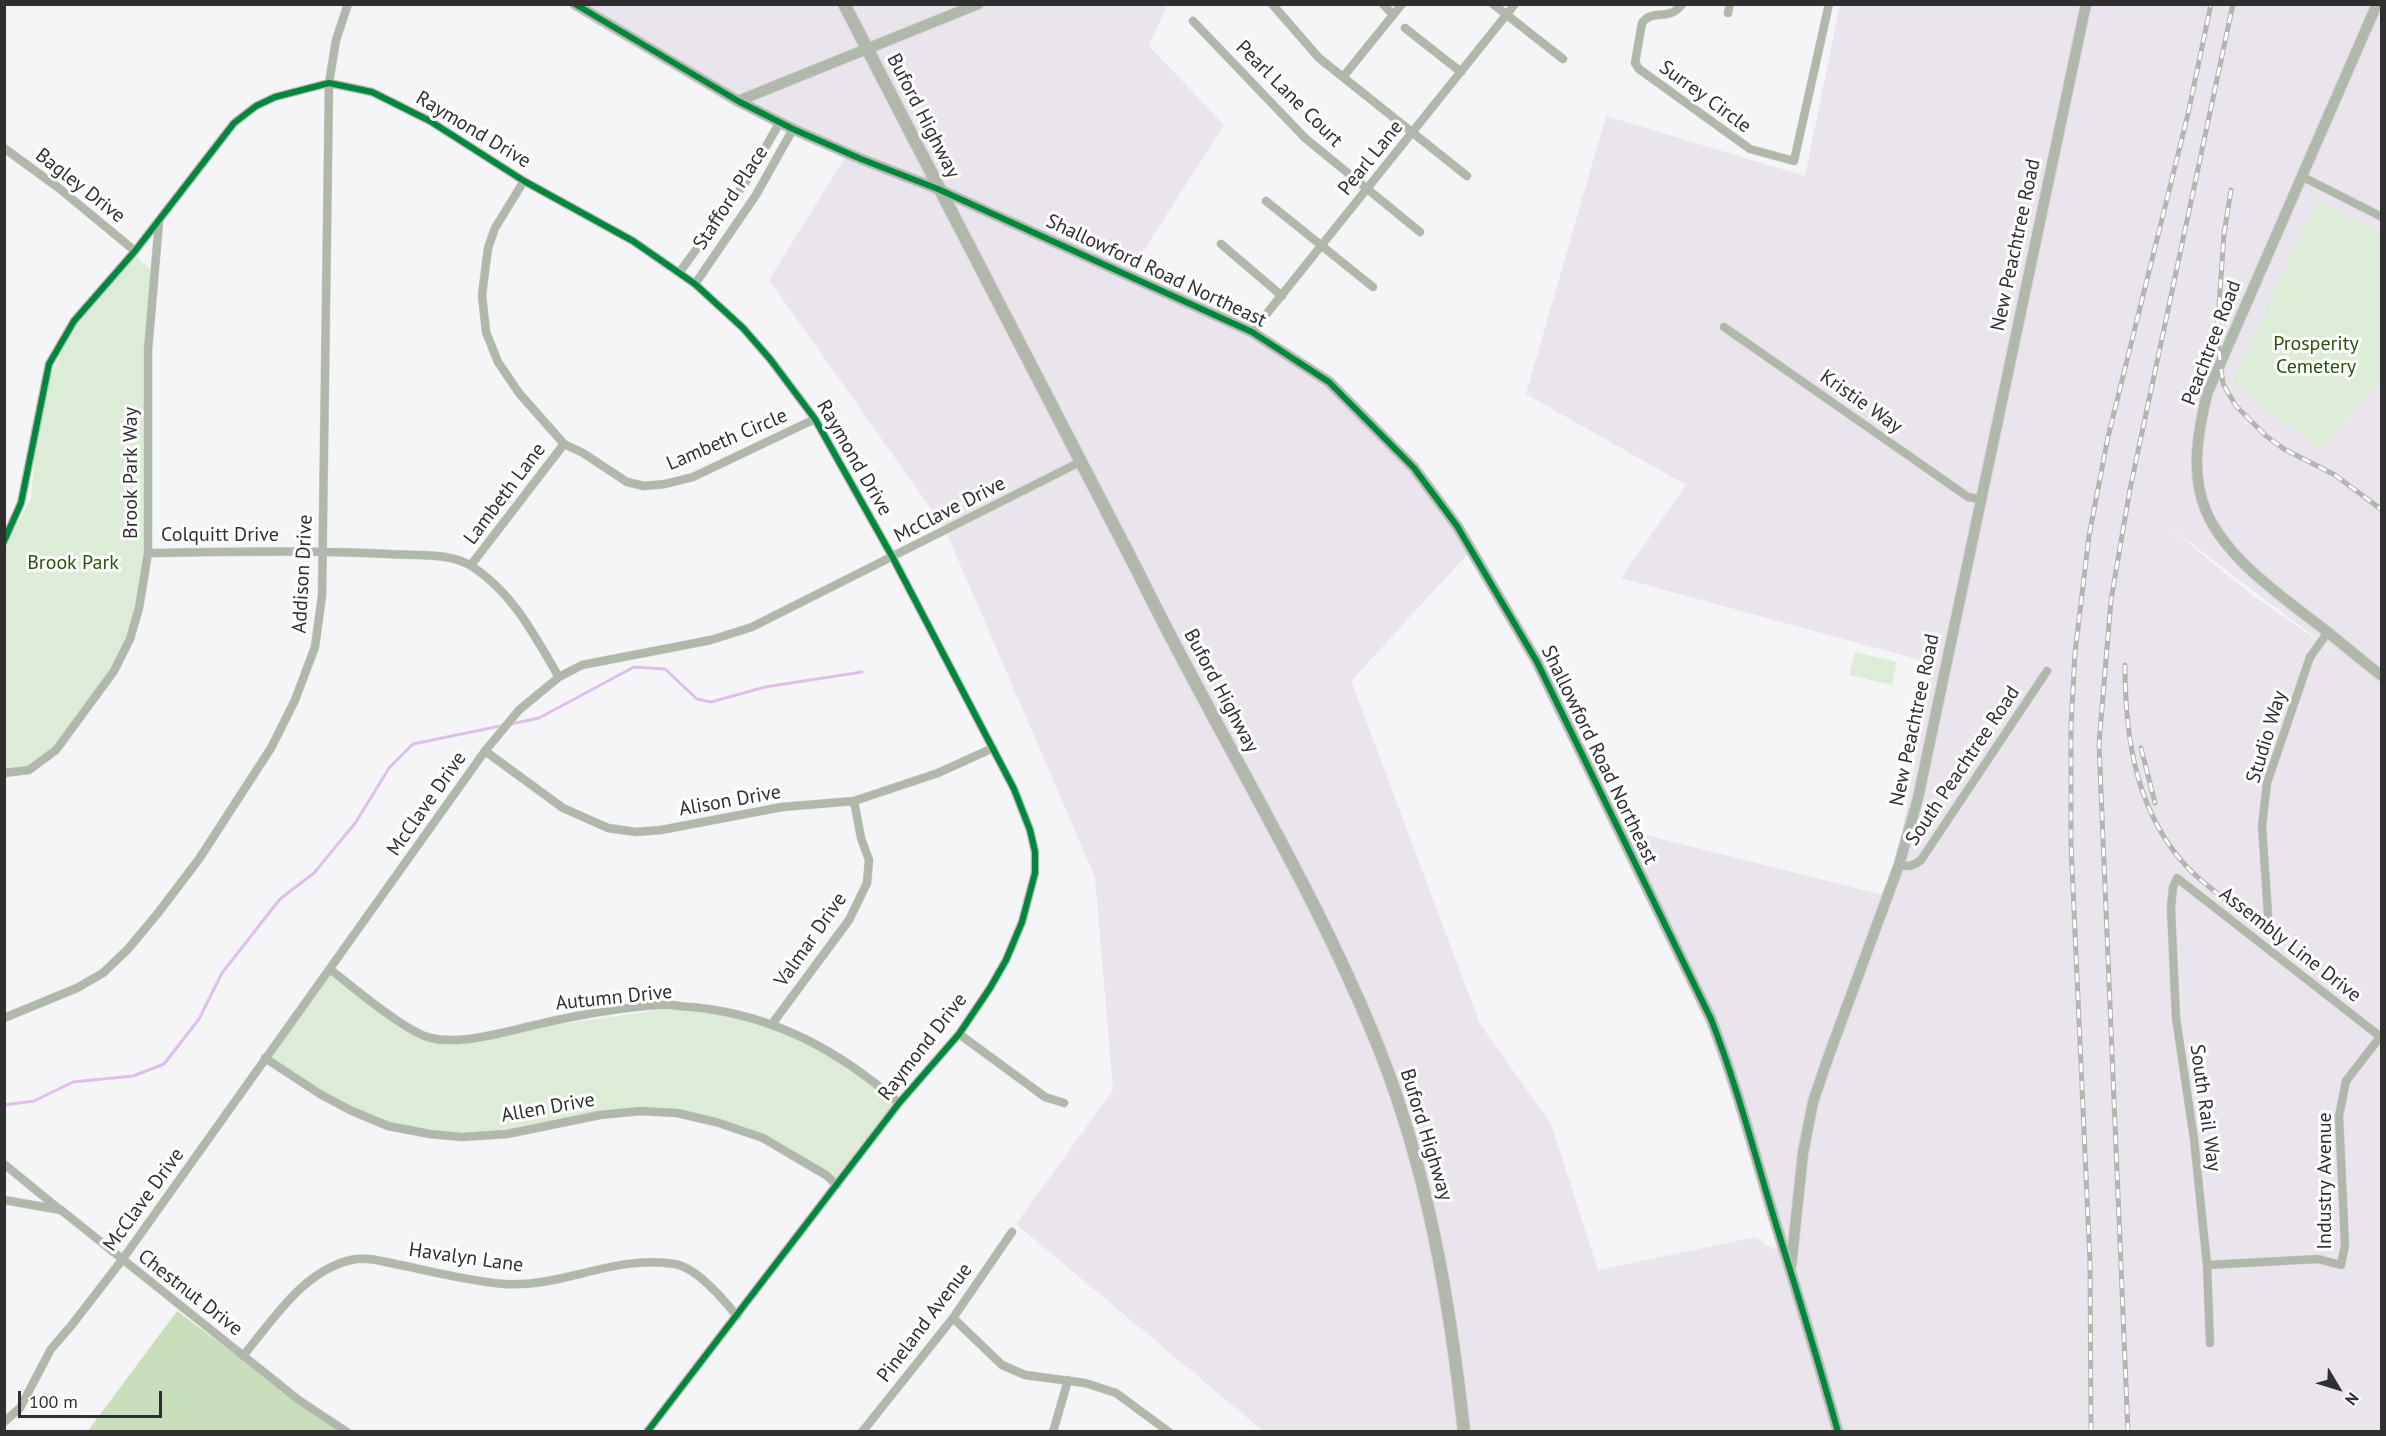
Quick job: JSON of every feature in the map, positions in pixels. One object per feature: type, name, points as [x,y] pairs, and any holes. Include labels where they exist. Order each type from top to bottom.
[{"type":"main road","name":"Buford Highway","points":[[844,4],[1352,985],[1380,1053],[1415,1154],[1433,1229],[1448,1309],[1464,1431]]},
{"type":"street","name":"Addison Drive","points":[[4,1018],[77,988],[103,973],[128,949],[198,859],[271,748],[295,700],[315,647],[322,597],[328,83],[336,40],[348,4]]},
{"type":"street","name":"Shallowford Road Northeast","points":[[575,4],[738,100],[793,129],[938,189],[1252,332],[1329,382],[1414,468],[1457,526],[1537,662],[1711,1019],[1730,1066],[1790,1270]]},
{"type":"street","points":[[738,100],[978,4]]},
{"type":"street","points":[[1272,4],[1319,58],[1467,176]]},
{"type":"street","points":[[1383,4],[1393,15]]},
{"type":"street","points":[[1343,77],[1402,4]]},
{"type":"street","points":[[1493,4],[1563,59]]},
{"type":"street","name":"Pearl Lane","points":[[1252,332],[1515,4]]},
{"type":"street","name":"Surrey Circle","points":[[1682,4],[1671,14],[1646,17],[1642,22],[1635,63],[1639,69],[1750,149],[1794,161],[1828,4]]},
{"type":"street","name":"New Peachtree Road","points":[[1838,1431],[1790,1270],[1803,1153],[1814,1102],[1828,1055],[1899,865],[1921,784],[2086,4]]},
{"type":"street","name":"Peachtree Road","points":[[2377,4],[2207,394],[2198,433],[2196,463],[2206,511],[2220,536],[2245,564],[2382,676]]},
{"type":"street","name":"Pearl Lane Court","points":[[1193,21],[1305,138],[1420,232]]},
{"type":"street","points":[[1405,28],[1461,72]]},
{"type":"street","name":"Raymond Drive","points":[[4,541],[21,504],[49,364],[74,321],[135,252],[234,123],[256,106],[275,97],[328,83],[372,92],[430,120],[524,181],[633,241],[694,284],[743,328],[771,359],[815,419],[893,558],[1014,789],[1030,830],[1035,852],[1035,873],[1022,922],[1006,960],[959,1034],[899,1103],[647,1431]]},
{"type":"street","name":"Stafford Place","points":[[679,273],[745,183],[780,122]]},
{"type":"street","name":"Stafford Place","points":[[694,284],[756,195],[793,129]]},
{"type":"street","name":"Bagley Drive","points":[[4,148],[60,189],[135,252]]},
{"type":"street","points":[[2301,176],[2382,217]]},
{"type":"street","name":"Lambeth Circle","points":[[524,181],[495,228],[488,248],[482,295],[486,332],[498,362],[519,393],[564,444],[583,453],[627,482],[644,486],[665,484],[693,477],[815,419]]},
{"type":"street","points":[[1266,201],[1373,287]]},
{"type":"street","name":"Brook Park Way","points":[[4,773],[29,770],[56,750],[114,670],[130,639],[140,608],[148,553],[148,350],[159,221]]},
{"type":"street","points":[[1221,244],[1282,296]]},
{"type":"street","name":"Kristie Way","points":[[1724,327],[1968,497],[1980,500]]},
{"type":"street","name":"Lambeth Lane","points":[[471,565],[564,444]]},
{"type":"street","name":"McClave Drive","points":[[4,1422],[20,1408],[51,1349],[122,1260],[485,751],[519,710],[559,677],[582,665],[711,640],[752,627],[1080,462]]},
{"type":"street","name":"Colquitt Drive","points":[[148,553],[323,551],[447,557],[471,565],[493,582],[520,612],[559,677]]},
{"type":"street","name":"Studio Way","points":[[2265,930],[2268,914],[2262,826],[2267,783],[2310,657],[2328,632]]},
{"type":"street","name":"South Peachtree Road","points":[[1899,865],[1916,864],[1921,860],[2047,671]]},
{"type":"street","name":"Alison Drive","points":[[485,751],[563,808],[608,828],[636,832],[661,830],[782,807],[854,801],[938,773],[993,748]]},
{"type":"street","name":"Valmar Drive","points":[[772,1024],[849,920],[867,883],[869,860],[861,838],[854,801]]},
{"type":"street","name":"Assembly Line Drive","points":[[2177,878],[2381,1038]]},
{"type":"street","name":"South Rail Way","points":[[2177,878],[2173,886],[2171,908],[2176,1018],[2194,1137],[2207,1265],[2210,1344]]},
{"type":"street","name":"Autumn Drive","points":[[330,969],[405,1025],[430,1038],[450,1040],[476,1037],[574,1016],[662,1005],[717,1010],[750,1016],[818,1045],[870,1077],[899,1103]]},
{"type":"street","points":[[959,1034],[1045,1097],[1064,1103]]},
{"type":"street","name":"Industry Avenue","points":[[2207,1265],[2318,1259],[2341,1265],[2345,1245],[2339,1116],[2346,1081],[2381,1038]]},
{"type":"street","name":"Allen Drive","points":[[265,1058],[320,1094],[388,1126],[462,1137],[507,1134],[600,1115],[640,1111],[677,1113],[716,1122],[763,1138],[826,1175],[837,1185]]},
{"type":"street","points":[[4,1164],[61,1210]]},
{"type":"street","name":"Chestnut Drive","points":[[4,1200],[61,1210],[300,1401],[347,1431]]},
{"type":"street","name":"Pineland Avenue","points":[[862,1431],[952,1318],[1012,1232]]},
{"type":"street","name":"Havalyn Lane","points":[[243,1356],[286,1304],[308,1283],[328,1269],[351,1260],[370,1259],[462,1278],[504,1284],[533,1284],[641,1261],[678,1264],[718,1294],[736,1316]]},
{"type":"street","points":[[952,1318],[1002,1365],[1025,1375],[1085,1383],[1116,1393],[1169,1431]]},
{"type":"street","points":[[1053,1431],[1068,1380]]},
{"type":"shaded area","points":[[577,5],[1167,5],[1149,46],[1224,125],[1128,275],[1216,302],[1342,394],[1475,546],[1351,681],[1480,1024],[1551,1124],[1598,1270],[1756,1237],[1773,1249],[1781,1248],[1722,1052],[1618,828],[1891,897],[1931,663],[1621,578],[1686,485],[1526,394],[1606,116],[1805,176],[1840,5],[2381,5],[2381,235],[2316,200],[2321,451],[2381,379],[2381,1431],[1263,1431],[1016,1224],[1113,1090],[1095,877],[944,527],[769,280],[849,151],[738,100]],"holes":[[[2166,524],[2340,656],[2248,592]]]},
{"type":"green space","name":"Prosperity Cemetery","points":[[2316,200],[2382,235],[2381,379],[2321,451],[2232,382]]},
{"type":"green space","name":"Brook Park","points":[[135,255],[153,272],[147,501],[139,614],[115,671],[47,760],[5,773],[5,546],[31,498],[37,433],[51,375],[70,333]]},
{"type":"green space","points":[[1855,652],[1897,662],[1892,685],[1849,675]]},
{"type":"green space","points":[[328,971],[411,1029],[447,1040],[695,1005],[782,1026],[832,1050],[899,1102],[837,1184],[763,1137],[689,1115],[603,1113],[516,1133],[456,1138],[396,1127],[342,1106],[263,1059]]},
{"type":"green space","points":[[177,1311],[307,1407],[350,1432],[87,1432]]},
{"type":"waterway","points":[[511,724],[539,718],[634,667],[665,669],[697,699],[711,702],[765,687],[862,672]]},
{"type":"waterway","points":[[4,1105],[34,1101],[73,1082],[133,1076],[164,1064],[199,1019],[222,973],[280,899],[314,873],[356,822],[389,768],[413,744],[505,725]]},
{"type":"railway","points":[[2091,1432],[2090,1263],[2071,844],[2071,726],[2075,653],[2089,536],[2108,437],[2188,114],[2211,4]]},
{"type":"railway","points":[[2128,1432],[2099,744],[2111,600],[2130,489],[2233,4]]},
{"type":"railway","points":[[2231,190],[2224,234],[2217,335],[2223,384],[2236,406],[2266,436],[2284,449],[2335,475],[2382,510]]},
{"type":"railway","points":[[2125,665],[2131,747],[2145,800],[2171,847],[2189,869],[2250,918]]},
{"type":"railway","points":[[2141,748],[2155,803]]},
{"type":"cycle path","points":[[575,4],[738,101],[793,129],[938,189],[1252,332],[1329,382],[1414,468],[1457,526],[1537,662],[1711,1019],[1738,1098],[1838,1432]]},
{"type":"cycle path","points":[[4,541],[21,503],[49,364],[74,321],[135,251],[234,123],[256,106],[275,97],[329,83],[372,92],[430,121],[524,181],[633,241],[695,284],[743,328],[770,359],[815,419],[893,558],[1014,789],[1030,830],[1035,852],[1035,873],[1022,922],[1006,960],[959,1034],[899,1103],[647,1432]]}]
